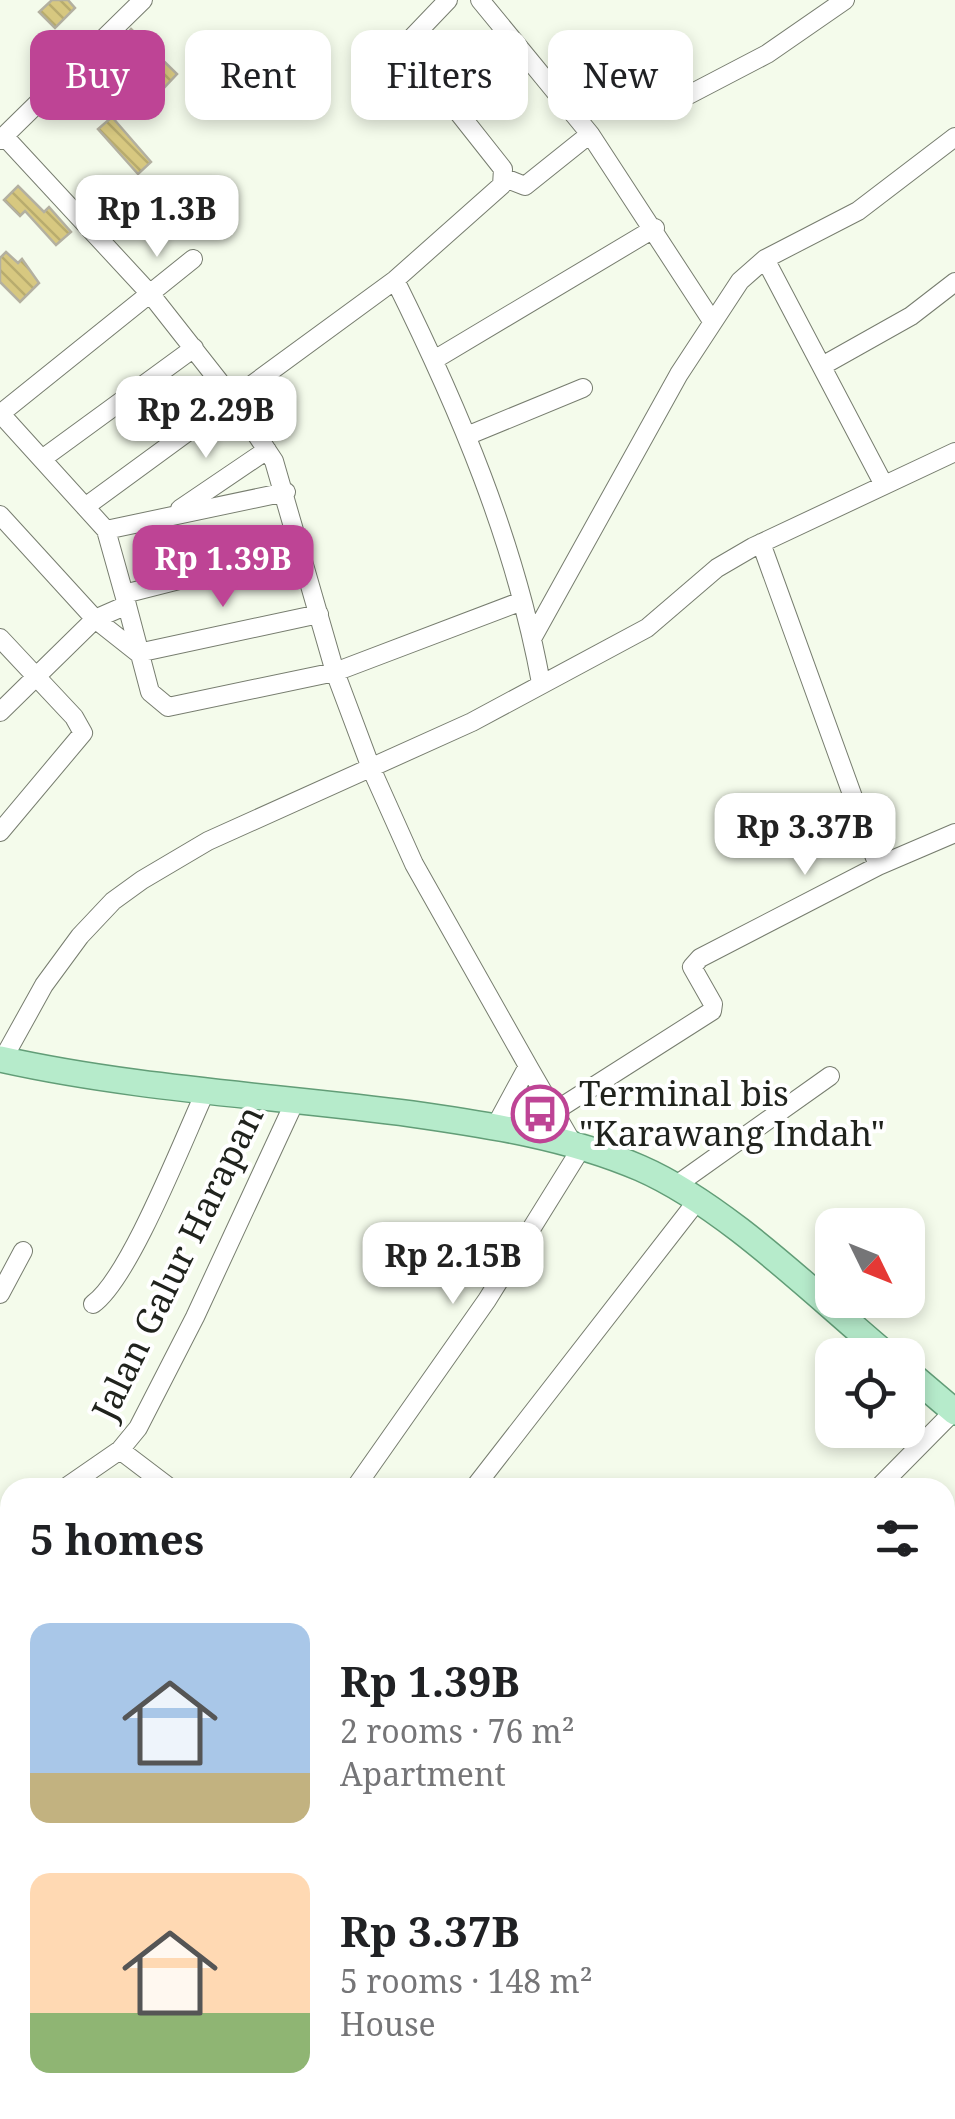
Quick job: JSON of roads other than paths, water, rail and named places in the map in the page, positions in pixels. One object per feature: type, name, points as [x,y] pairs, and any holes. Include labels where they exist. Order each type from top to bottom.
[{"type":"main road","points":[[1,1059],[495,1127],[578,1146],[675,1186],[866,1338]]},
{"type":"main road","points":[[925,1387],[954,1412]]},
{"type":"street","points":[[143,0],[2,138],[152,296],[233,399],[267,450],[286,492],[335,672],[371,768],[432,899],[578,1146],[487,1300],[363,1478]]},
{"type":"street","points":[[448,0],[405,45],[505,178],[525,186],[590,134]]},
{"type":"street","points":[[480,0],[590,134],[655,228],[712,321]]},
{"type":"street","points":[[693,92],[767,54],[845,0]]},
{"type":"street","points":[[533,637],[712,321],[740,280],[764,259],[858,211],[955,138]]},
{"type":"street","points":[[85,507],[396,280],[496,192],[505,178]]},
{"type":"street","points":[[434,360],[655,228]]},
{"type":"street","points":[[193,259],[152,296],[0,413],[106,530],[150,692],[168,706],[335,672],[522,601]]},
{"type":"street","points":[[764,259],[884,485]]},
{"type":"street","points":[[396,280],[469,435],[533,637],[541,683]]},
{"type":"street","points":[[822,366],[893,328],[955,282]]},
{"type":"street","points":[[42,459],[194,348]]},
{"type":"street","points":[[469,435],[583,388]]},
{"type":"street","points":[[174,513],[267,450]]},
{"type":"street","points":[[1,1059],[44,985],[113,901],[208,842],[457,730],[647,628],[717,568],[761,543],[955,452]]},
{"type":"street","points":[[106,530],[286,492]]},
{"type":"street","points":[[0,515],[96,620],[138,654]]},
{"type":"street","points":[[761,543],[878,866]]},
{"type":"street","points":[[0,712],[96,620],[126,600],[301,549]]},
{"type":"street","points":[[138,654],[319,614]]},
{"type":"street","points":[[0,638],[74,717],[83,733],[0,832]]},
{"type":"street","points":[[554,1111],[712,1011],[714,1004],[692,967],[700,958],[878,866],[955,833]]},
{"type":"street","points":[[495,1127],[528,1066]]},
{"type":"street","points":[[675,1186],[830,1076]]},
{"type":"street","points":[[93,1304],[111,1286],[134,1243],[207,1088]]},
{"type":"street","name":"Jalan Galur Harapan","points":[[79,1478],[120,1450],[138,1428],[187,1333],[296,1099]]},
{"type":"street","points":[[482,1478],[696,1201]]},
{"type":"street","points":[[0,1294],[24,1251]]},
{"type":"street","points":[[888,1478],[954,1412]]},
{"type":"street","points":[[120,1450],[157,1478]]},
{"type":"place","name":"Terminal bis \"Karawang Indah\"","points":[[540,1114]]}]
